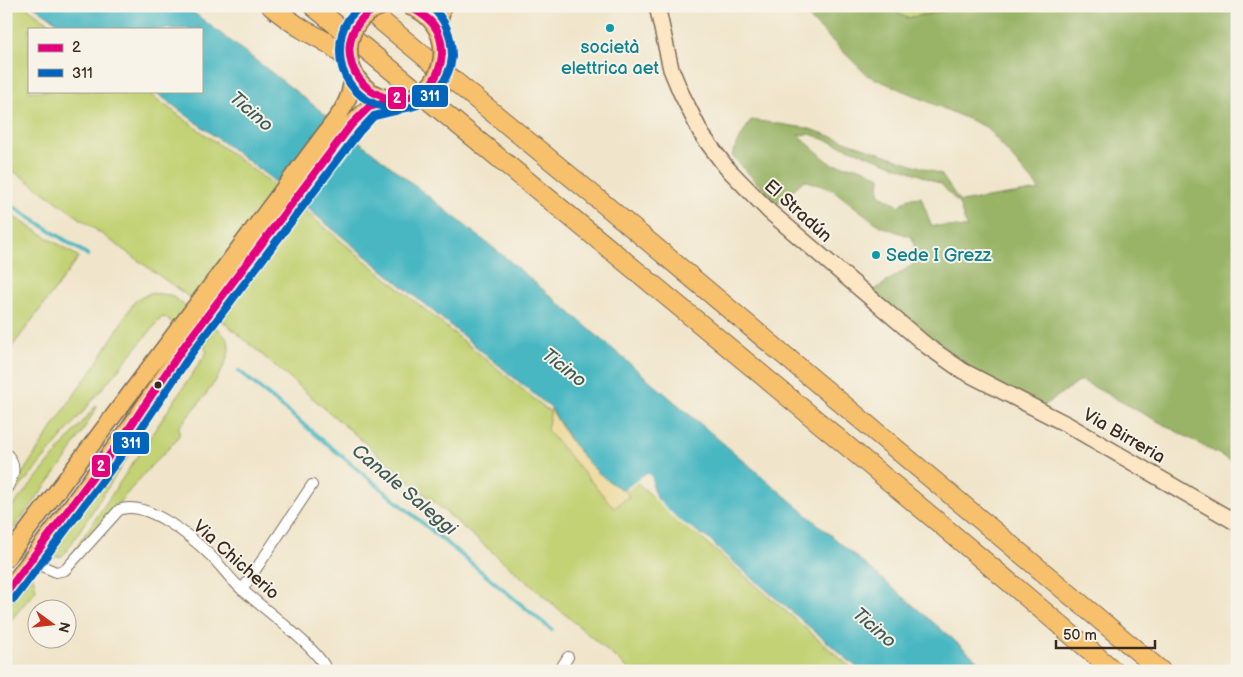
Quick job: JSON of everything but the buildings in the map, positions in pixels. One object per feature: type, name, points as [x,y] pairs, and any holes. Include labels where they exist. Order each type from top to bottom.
[{"type":"highway","points":[[271,6],[298,26],[333,45],[343,54],[350,66]]},
{"type":"highway","points":[[313,6],[580,224],[1114,671]]},
{"type":"highway","points":[[363,6],[599,200],[1161,671]]},
{"type":"main road","points":[[6,593],[128,430],[177,344],[339,116],[351,90],[348,49],[351,35],[358,23],[368,13],[383,6]]},
{"type":"main road","points":[[408,6],[427,16],[436,26],[441,38]]},
{"type":"main road","points":[[6,559],[351,125],[369,107],[410,97],[424,91],[434,80],[441,67],[444,52],[440,22],[443,6]]},
{"type":"main road","points":[[350,66],[358,82],[369,91],[382,98],[396,100]]},
{"type":"street","name":"El Stradún","points":[[657,6],[672,69],[681,93],[702,135],[726,167],[770,212],[920,339],[955,366],[990,384]]},
{"type":"street","name":"Via Birreria","points":[[990,384],[1068,425],[1237,523]]},
{"type":"street","points":[[6,453],[14,464],[15,472],[6,490]]},
{"type":"street","points":[[242,590],[312,485]]},
{"type":"street","name":"Via Chicherio","points":[[42,566],[56,572],[65,570],[119,510],[135,508],[156,515],[180,531],[210,556],[242,590],[312,650],[322,660],[327,671]]},
{"type":"street","points":[[558,671],[568,657]]},
{"type":"green space","points":[[6,6],[25,6],[57,28],[28,28],[28,92],[147,92],[263,177],[642,487],[855,671],[631,671],[225,323],[6,167]]},
{"type":"green space","points":[[797,6],[885,6],[907,18],[945,11],[948,6],[1237,6],[1237,464],[1081,380],[1039,409],[990,385],[867,295],[918,261],[912,237],[880,226],[833,190],[804,180],[777,204],[732,156],[751,120],[807,128],[941,174],[960,202],[1040,190],[986,127],[867,75]],"holes":[[[810,134],[941,184],[959,204],[967,228],[931,225],[921,197],[909,198],[899,206],[879,194],[880,177],[863,168],[831,164],[798,135]]]},
{"type":"green space","points":[[885,6],[948,6],[945,11],[907,18]]},
{"type":"green space","points":[[6,212],[79,257],[6,355]]},
{"type":"green space","points":[[150,293],[170,295],[218,329],[228,341],[229,351],[226,362],[212,386],[179,427],[179,435],[176,441],[149,468],[74,555],[72,554],[207,352],[205,347],[162,317],[6,504],[6,498],[87,378],[135,301]]},
{"type":"green space","points":[[96,406],[66,459],[11,532],[9,530],[7,513]]},
{"type":"green space","points":[[139,439],[66,552],[62,556],[44,557],[97,486]]},
{"type":"green space","points":[[31,575],[33,576],[36,590],[6,626],[6,608]]},
{"type":"sand","points":[[551,409],[569,439],[629,496],[614,508],[547,430]]},
{"type":"water","name":"Ticino","points":[[34,6],[185,6],[506,258],[990,671],[861,671],[716,547],[712,541],[666,509],[654,493],[650,474],[645,474],[624,490],[601,475],[573,443],[551,408],[268,176],[155,92],[202,92],[202,28],[66,28]]},
{"type":"pier","points":[[645,474],[650,474],[656,498],[678,519],[712,542],[716,547],[715,549],[710,543],[676,521],[654,499],[649,488],[648,476],[645,476],[625,492],[624,490]]},
{"type":"waterway","name":"Canale Saleggi","points":[[6,202],[88,255]]},
{"type":"waterway","name":"Canale Saleggi","points":[[239,371],[552,630]]},
{"type":"tunnel","points":[[6,543],[35,562]]},
{"type":"transit line","name":"311","points":[[361,6],[349,18],[343,31],[340,50],[342,68],[350,84],[362,96],[376,105],[393,109],[409,108],[425,101],[439,88],[449,69],[452,57],[451,42],[444,23],[430,6]]},
{"type":"transit line","name":"2","points":[[382,6],[366,15],[354,30],[350,47],[352,64],[359,79],[371,90],[386,98],[403,99],[421,92],[430,85],[439,70],[442,53],[440,36],[433,24],[422,14],[408,6]]},
{"type":"transit line","name":"2","points":[[6,593],[128,430],[183,348],[351,125],[369,107],[396,100]]},
{"type":"transit line","name":"311","points":[[14,599],[136,436],[191,354],[359,132],[374,116],[399,110]]},
{"type":"place","name":"società elettrica aet","points":[[610,28]]},
{"type":"place","name":"Sede I Grezz","points":[[876,255]]}]
